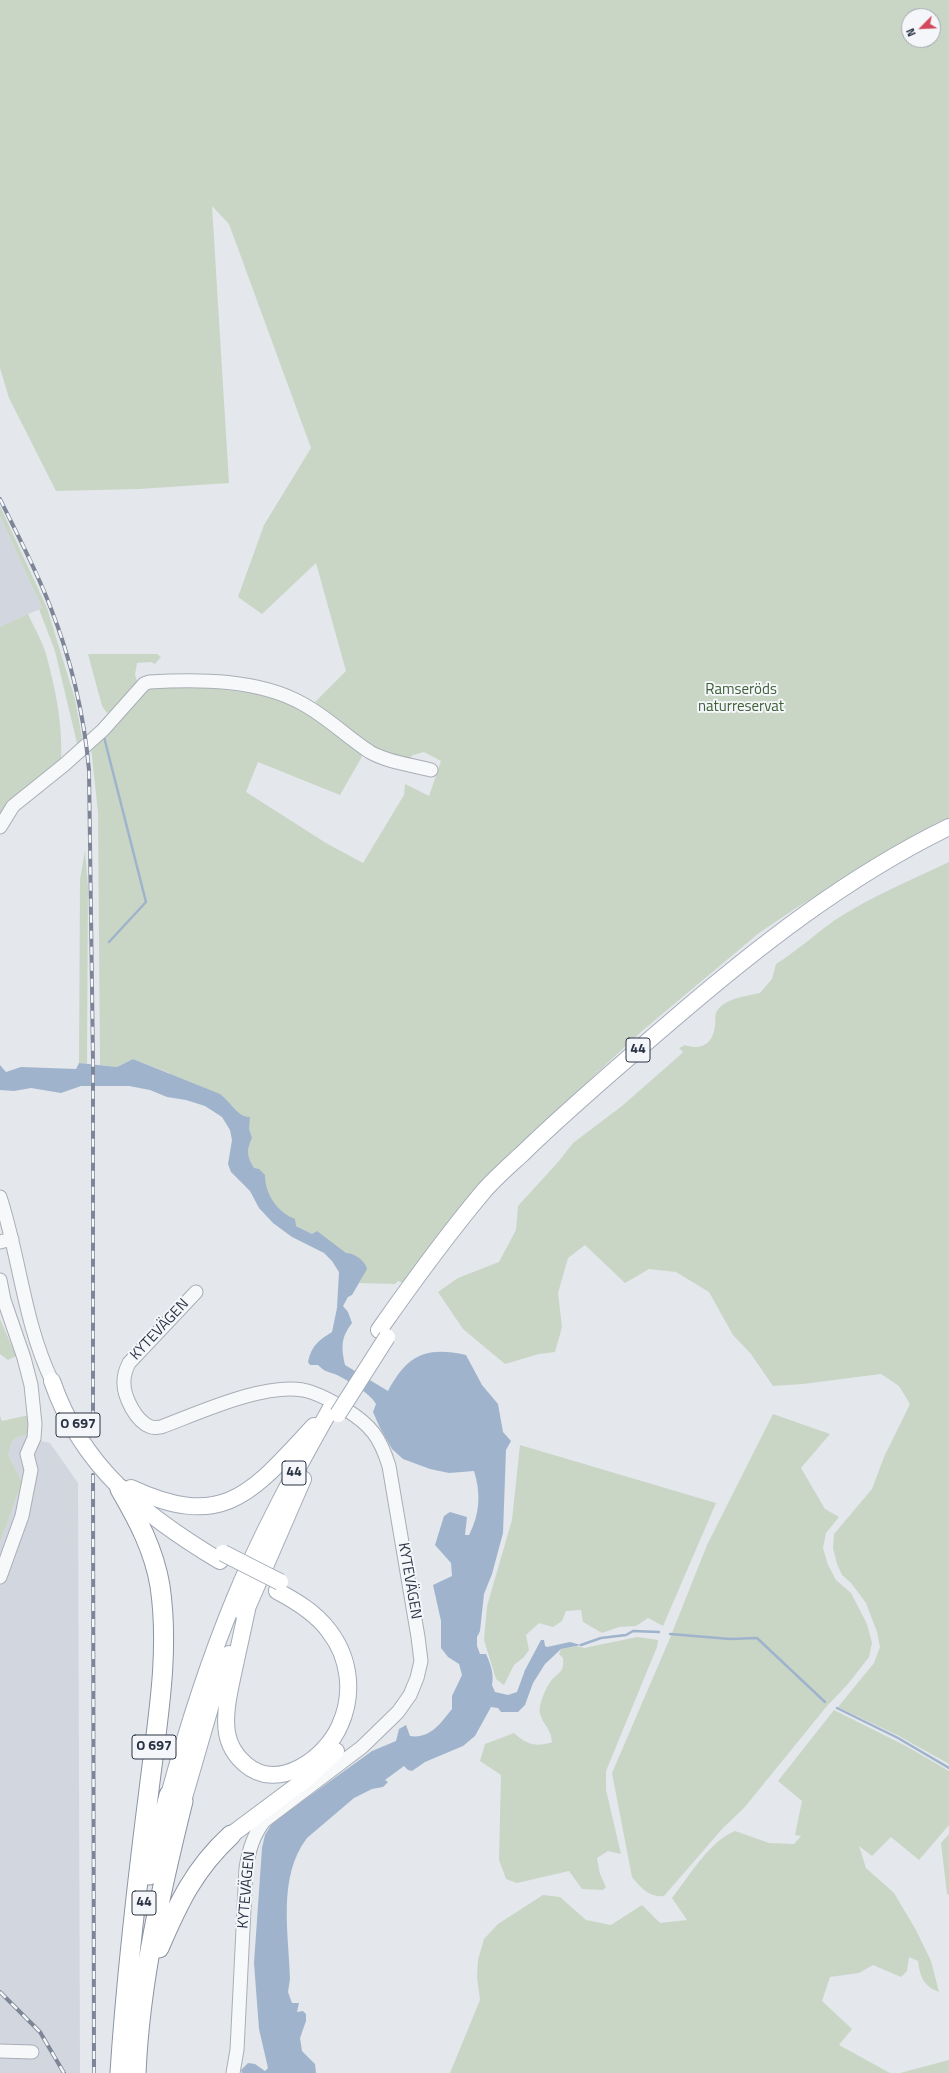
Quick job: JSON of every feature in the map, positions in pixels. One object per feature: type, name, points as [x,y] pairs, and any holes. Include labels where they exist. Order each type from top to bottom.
[{"type":"highway","name":"O 697","points":[[125,2013],[132,1928],[159,1703],[163,1638],[163,1609],[156,1566],[146,1536],[126,1488]]},
{"type":"highway","name":"44","points":[[136,2073],[147,1976],[167,1863],[176,1798]]},
{"type":"highway","name":"44","points":[[120,2073],[125,2013],[152,1860],[176,1798]]},
{"type":"highway","name":"O 697","points":[[147,1976],[173,1916],[191,1881],[208,1857],[231,1835]]},
{"type":"main road","name":"44","points":[[176,1798],[198,1696],[234,1599],[291,1480],[424,1266],[484,1190],[558,1118],[711,986],[802,916],[875,868],[922,840],[949,827]]},
{"type":"main road","name":"44","points":[[383,1333],[432,1270],[492,1198],[563,1126],[717,995],[808,924],[882,874],[949,836]]},
{"type":"main road","name":"O 697","points":[[52,1381],[59,1402],[78,1434],[103,1470],[222,1557],[317,1605],[336,1624],[350,1647],[357,1671],[356,1707],[349,1730],[337,1750],[310,1776],[231,1835]]},
{"type":"main road","name":"44","points":[[176,1798],[248,1606],[334,1411]]},
{"type":"main road","points":[[126,1488],[167,1503],[180,1506],[202,1507],[226,1502],[248,1490],[334,1411]]},
{"type":"main road","points":[[248,1606],[228,1701],[227,1734],[238,1757],[247,1766],[258,1772],[280,1774],[301,1767],[309,1762],[330,1740],[342,1719],[348,1689],[345,1662],[329,1630],[308,1610],[278,1586]]},
{"type":"street","points":[[0,827],[13,806],[64,765],[103,730],[144,684],[148,682],[204,681],[246,686],[277,692],[303,703],[378,756],[431,770]]},
{"type":"street","name":"O 697","points":[[0,1197],[6,1240],[39,1352],[52,1381]]},
{"type":"street","points":[[0,1280],[4,1300],[24,1358],[31,1385],[35,1424],[34,1438],[27,1454],[32,1470],[22,1516],[0,1577]]},
{"type":"street","name":"KYTEVÄGEN","points":[[196,1292],[129,1363],[124,1374],[124,1383],[132,1408],[147,1424],[152,1427],[161,1427],[263,1392],[283,1388],[304,1390],[322,1397],[361,1419],[374,1431],[380,1441],[389,1466],[421,1661],[410,1695],[398,1712],[362,1747],[264,1820],[255,1833],[249,1850],[246,1868],[238,2043],[233,2073]]},
{"type":"street","points":[[0,2051],[32,2052]]},
{"type":"shaded area","points":[[0,516],[42,608],[0,627]]},
{"type":"shaded area","points":[[30,1434],[41,1441],[50,1443],[78,1483],[80,2073],[0,2073],[0,1543],[22,1482],[8,1455],[12,1441],[18,1437]]},
{"type":"green space","name":"Ramseröds naturreservat","points":[[0,0],[949,0],[949,827],[892,852],[796,908],[759,933],[642,1031],[541,1125],[406,1284],[398,1281],[395,1284],[359,1283],[365,1271],[312,1234],[296,1226],[277,1208],[247,1166],[241,1130],[169,1073],[133,1059],[117,1067],[100,1065],[98,813],[91,747],[147,686],[212,688],[280,697],[335,729],[364,753],[340,795],[258,762],[246,792],[326,843],[363,863],[404,795],[405,784],[429,796],[441,761],[424,752],[413,755],[407,760],[386,751],[377,752],[315,702],[346,671],[316,563],[262,614],[238,597],[264,525],[311,448],[229,224],[212,206],[229,483],[139,489],[56,491],[9,398],[0,368]]},
{"type":"green space","points":[[0,506],[47,608],[75,699],[82,737],[80,743],[77,743],[55,651],[39,609],[42,608],[0,516]]},
{"type":"green space","points":[[28,614],[46,654],[52,679],[60,719],[61,759],[20,793],[12,801],[0,819],[0,627]]},
{"type":"green space","points":[[88,654],[157,654],[161,657],[155,664],[151,662],[137,663],[135,675],[138,683],[113,710],[107,713],[102,706]]},
{"type":"green space","points":[[85,850],[88,887],[87,1064],[79,1063],[80,880]]},
{"type":"green space","points":[[949,862],[949,1764],[899,1736],[838,1707],[874,1663],[880,1647],[877,1632],[866,1603],[851,1583],[842,1575],[837,1564],[833,1548],[834,1534],[872,1489],[884,1457],[910,1404],[899,1386],[881,1374],[803,1384],[773,1386],[751,1354],[733,1335],[709,1292],[676,1272],[649,1269],[625,1283],[585,1245],[568,1258],[558,1293],[562,1327],[555,1352],[539,1354],[505,1364],[463,1329],[438,1292],[458,1278],[499,1262],[516,1230],[518,1206],[559,1161],[573,1143],[622,1106],[679,1056],[683,1052],[679,1048],[685,1045],[691,1047],[701,1046],[709,1042],[714,1032],[716,1013],[725,1003],[737,998],[760,993],[772,979],[776,964],[835,920],[876,896]]},
{"type":"green space","points":[[0,1319],[16,1356],[8,1360],[0,1354]]},
{"type":"green space","points":[[773,1414],[830,1434],[801,1468],[825,1509],[839,1517],[826,1533],[823,1548],[828,1565],[836,1580],[851,1593],[867,1624],[872,1643],[869,1657],[744,1808],[722,1829],[664,1896],[650,1894],[632,1877],[612,1773],[670,1638],[707,1545]]},
{"type":"green space","points":[[29,1415],[30,1434],[18,1437],[12,1441],[8,1455],[22,1482],[0,1543],[0,1416],[2,1421]]},
{"type":"green space","points":[[520,1445],[716,1503],[663,1626],[648,1618],[636,1626],[619,1627],[602,1633],[583,1622],[581,1610],[566,1611],[562,1621],[553,1627],[539,1623],[526,1635],[529,1650],[524,1657],[514,1665],[504,1685],[496,1679],[484,1640],[487,1606],[512,1520]]},
{"type":"green space","points":[[637,1637],[658,1640],[657,1647],[606,1771],[606,1790],[621,1854],[608,1851],[597,1858],[600,1874],[606,1887],[603,1890],[582,1889],[569,1871],[517,1883],[506,1879],[499,1860],[501,1775],[480,1761],[485,1744],[514,1733],[523,1740],[536,1745],[552,1742],[550,1733],[541,1717],[540,1710],[541,1701],[547,1688],[551,1681],[562,1670],[563,1658],[559,1654],[561,1649],[576,1646],[584,1648]]},
{"type":"green space","points":[[834,1710],[906,1746],[949,1771],[949,1825],[919,1860],[891,1837],[872,1856],[859,1846],[866,1868],[894,1893],[916,1930],[931,1961],[939,1992],[926,1984],[921,1976],[918,1961],[909,1957],[907,1971],[901,1977],[873,1965],[859,1973],[830,1977],[822,2001],[852,2029],[839,2045],[890,2073],[450,2073],[480,2000],[477,1977],[478,1960],[484,1939],[498,1924],[543,1895],[560,1897],[586,1920],[611,1925],[642,1905],[660,1923],[687,1920],[672,1898],[700,1860],[726,1836],[735,1831],[769,1843],[794,1844],[801,1836],[795,1835],[802,1801],[778,1781]]},
{"type":"green space","points":[[949,1834],[949,1895],[947,1894],[941,1843]]},
{"type":"green space","points":[[949,2060],[949,2073],[900,2073]]},
{"type":"water","points":[[133,1059],[220,1094],[238,1112],[246,1117],[250,1117],[249,1129],[252,1138],[248,1150],[249,1157],[254,1168],[259,1169],[265,1175],[267,1189],[273,1202],[283,1212],[295,1219],[296,1226],[312,1234],[317,1231],[346,1253],[356,1256],[362,1260],[367,1269],[352,1295],[348,1297],[343,1306],[348,1312],[352,1323],[343,1342],[345,1365],[388,1391],[395,1379],[410,1361],[419,1356],[440,1352],[452,1352],[466,1355],[482,1385],[498,1404],[503,1432],[511,1441],[506,1450],[503,1533],[492,1574],[484,1594],[480,1631],[477,1637],[477,1646],[480,1654],[486,1654],[491,1666],[493,1677],[492,1685],[495,1692],[508,1695],[517,1692],[525,1670],[541,1640],[544,1640],[545,1646],[547,1647],[570,1642],[581,1645],[561,1649],[545,1664],[533,1683],[525,1705],[518,1712],[501,1712],[498,1708],[491,1707],[475,1736],[463,1746],[425,1762],[412,1771],[408,1770],[404,1766],[385,1780],[388,1782],[383,1787],[372,1789],[354,1798],[307,1838],[298,1853],[288,1888],[287,1925],[290,1979],[288,1992],[292,2003],[299,2003],[297,2012],[303,2011],[306,2014],[306,2021],[300,2038],[302,2051],[315,2064],[316,2073],[242,2073],[241,2070],[248,2063],[255,2064],[265,2071],[268,2068],[259,2029],[254,1963],[262,1848],[265,1835],[272,1823],[372,1751],[396,1741],[399,1729],[406,1725],[410,1736],[429,1733],[439,1725],[452,1709],[452,1696],[462,1675],[459,1664],[448,1657],[441,1648],[441,1621],[433,1585],[452,1576],[451,1563],[435,1545],[444,1516],[450,1512],[467,1517],[465,1535],[469,1535],[473,1527],[477,1511],[478,1487],[474,1471],[449,1473],[430,1469],[403,1459],[392,1449],[380,1428],[373,1412],[376,1404],[369,1395],[337,1375],[325,1371],[318,1365],[310,1365],[308,1362],[309,1356],[313,1348],[319,1341],[332,1332],[337,1308],[339,1272],[332,1261],[324,1253],[292,1237],[273,1223],[259,1208],[250,1191],[231,1172],[228,1164],[232,1140],[230,1130],[222,1117],[205,1106],[186,1100],[167,1097],[150,1090],[129,1086],[81,1086],[61,1093],[31,1088],[14,1091],[0,1090],[0,1065],[6,1072],[21,1067],[76,1069],[79,1063],[117,1067]]},
{"type":"waterway","points":[[104,737],[146,902],[109,942]]},
{"type":"waterway","points":[[581,1645],[601,1638],[626,1635],[633,1631],[659,1632]]},
{"type":"waterway","points":[[670,1634],[730,1639],[757,1638],[825,1702]]},
{"type":"waterway","points":[[837,1708],[898,1738],[949,1768]]},
{"type":"railway","points":[[0,499],[39,579],[58,626],[76,687],[87,749],[89,770],[93,1061],[93,1428]]},
{"type":"railway","points":[[93,1475],[94,2073]]},
{"type":"railway","points":[[0,1992],[40,2032],[64,2073]]}]
